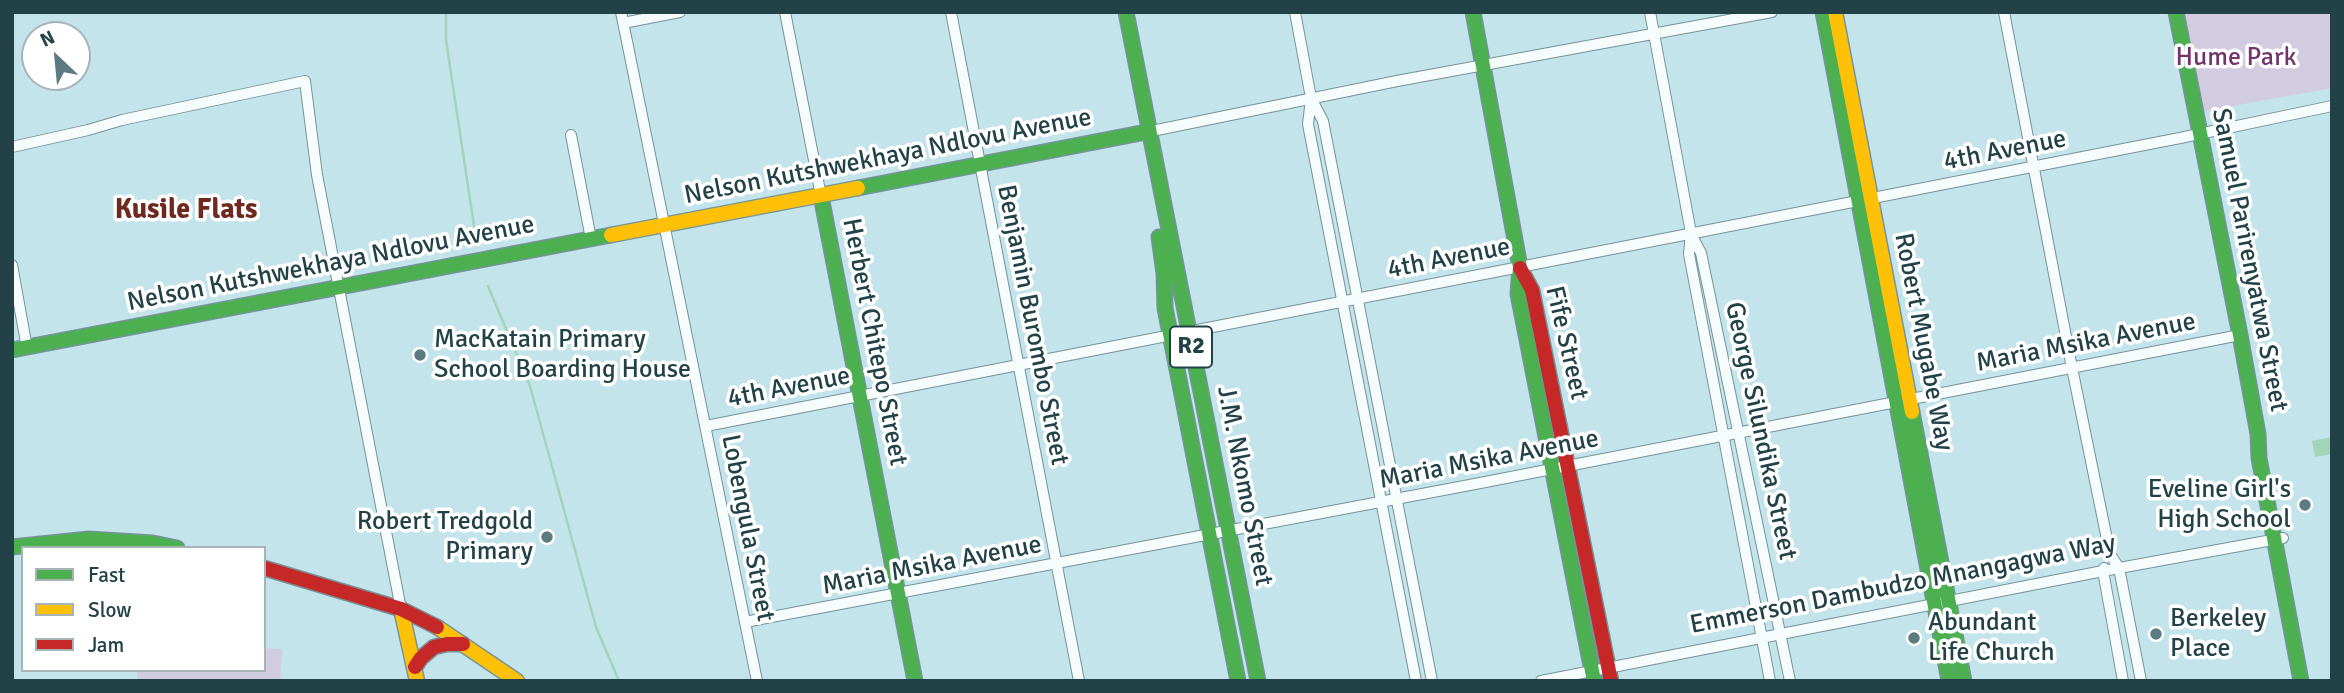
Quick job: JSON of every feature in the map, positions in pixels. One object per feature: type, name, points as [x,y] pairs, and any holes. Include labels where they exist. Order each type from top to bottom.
[{"type":"main road","name":"J.M. Nkomo Street","points":[[1118,12],[1188,331],[1258,681]]},
{"type":"main road","name":"J.M. Nkomo Street","points":[[1126,12],[1146,132],[1163,261],[1165,308],[1238,681]]},
{"type":"main road","points":[[1473,12],[1520,267]]},
{"type":"main road","name":"Robert Mugabe Way","points":[[1823,12],[1865,200]]},
{"type":"main road","name":"Robert Mugabe Way","points":[[1835,12],[1865,200],[1942,603],[1964,681]]},
{"type":"main road","name":"Samuel Parirenyatwa Street","points":[[2176,12],[2258,434],[2266,452],[2301,681]]},
{"type":"main road","name":"Nelson Kutshwekhaya Ndlovu Avenue","points":[[20,349],[1146,132]]},
{"type":"main road","name":"Herbert Chitepo Street","points":[[821,196],[915,681]]},
{"type":"main road","name":"Fife Street","points":[[1520,267],[1532,290],[1610,674]]},
{"type":"main road","name":"Fife Street","points":[[1520,267],[1518,294],[1593,676]]},
{"type":"main road","points":[[22,546],[89,539],[167,546]]},
{"type":"main road","name":"Samuel Parirenyatwa Street","points":[[2279,539],[2310,681]]},
{"type":"main road","points":[[266,569],[401,609],[439,628],[517,681]]},
{"type":"main road","name":"Robert Mugabe Way","points":[[1942,603],[1949,681]]},
{"type":"main road","points":[[401,609],[416,674]]},
{"type":"main road","points":[[416,674],[427,652],[434,647],[463,645]]},
{"type":"street","points":[[622,18],[680,12]]},
{"type":"street","name":"Herbert Chitepo Street","points":[[785,12],[821,196]]},
{"type":"street","name":"Benjamin Burombo Street","points":[[951,12],[1079,681]]},
{"type":"street","points":[[1295,12],[1311,99],[1308,124],[1416,681]]},
{"type":"street","name":"George Silundika Street","points":[[1650,12],[1691,233],[1689,254],[1770,681]]},
{"type":"street","name":"Nelson Kutshwekhaya Ndlovu Avenue","points":[[1146,132],[1483,65],[1772,12]]},
{"type":"street","points":[[2004,12],[2110,554],[2119,568],[2141,681]]},
{"type":"street","name":"Lobengula Street","points":[[622,18],[757,681]]},
{"type":"street","points":[[12,147],[122,120],[305,81],[317,175],[401,609]]},
{"type":"street","points":[[1311,99],[1323,121],[1432,681]]},
{"type":"street","name":"4th Avenue","points":[[706,426],[2200,135],[2332,106]]},
{"type":"street","points":[[571,135],[591,239]]},
{"type":"street","name":"George Silundika Street","points":[[1691,233],[1701,249],[1790,681]]},
{"type":"street","points":[[12,265],[20,349]]},
{"type":"street","name":"Maria Msika Avenue","points":[[744,622],[1209,535],[2240,335]]},
{"type":"street","name":"Emmerson Dambudzo Mnangagwa Way","points":[[1541,681],[1610,674],[1781,634],[2279,539]]},
{"type":"street","points":[[2110,554],[2103,571],[2123,681]]},
{"type":"green space","name":"Hume Park","points":[[2181,12],[2332,12],[2332,88],[2200,112]]},
{"type":"green space","points":[[266,648],[282,649],[280,681],[137,681],[137,672],[266,672]]},
{"type":"shaded area","points":[[2332,437],[2332,454],[2315,457],[2312,441]]},
{"type":"waterway","points":[[446,12],[446,40],[477,246]]},
{"type":"waterway","points":[[488,286],[530,386],[596,627],[619,681]]},
{"type":"traffic: fast","points":[[1126,12],[1258,681]]},
{"type":"traffic: fast","points":[[1473,12],[1520,267],[1518,294],[1594,681]]},
{"type":"traffic: fast","points":[[1823,12],[1949,681]]},
{"type":"traffic: fast","points":[[2176,12],[2240,335],[2258,434],[2259,458],[2301,681]]},
{"type":"traffic: fast","points":[[858,188],[1141,133]]},
{"type":"traffic: fast","points":[[821,196],[915,681]]},
{"type":"traffic: fast","points":[[12,350],[611,235]]},
{"type":"traffic: fast","points":[[1159,237],[1165,308],[1238,681]]},
{"type":"traffic: fast","points":[[1912,412],[1964,681]]},
{"type":"traffic: fast","points":[[22,546],[89,539],[167,546]]},
{"type":"traffic: fast","points":[[12,547],[21,546]]},
{"type":"traffic: slow","points":[[1835,12],[1912,412]]},
{"type":"traffic: slow","points":[[611,235],[858,188]]},
{"type":"traffic: slow","points":[[401,609],[417,681]]},
{"type":"traffic: slow","points":[[437,627],[517,681]]},
{"type":"traffic: jam","points":[[1520,268],[1532,290],[1611,681]]},
{"type":"traffic: jam","points":[[266,569],[401,609],[437,627]]},
{"type":"traffic: jam","points":[[415,667],[434,647],[463,644]]},
{"type":"place","name":"MacKatain Primary School Boarding House","points":[[420,355]]},
{"type":"place","name":"Eveline Girl's High School","points":[[2305,505]]},
{"type":"place","name":"Robert Tredgold Primary","points":[[547,537]]},
{"type":"place","name":"Berkeley Place","points":[[2156,634]]},
{"type":"place","name":"Abundant Life Church","points":[[1914,638]]},
{"type":"district","name":"Kusile Flats","points":[[186,211]]}]
